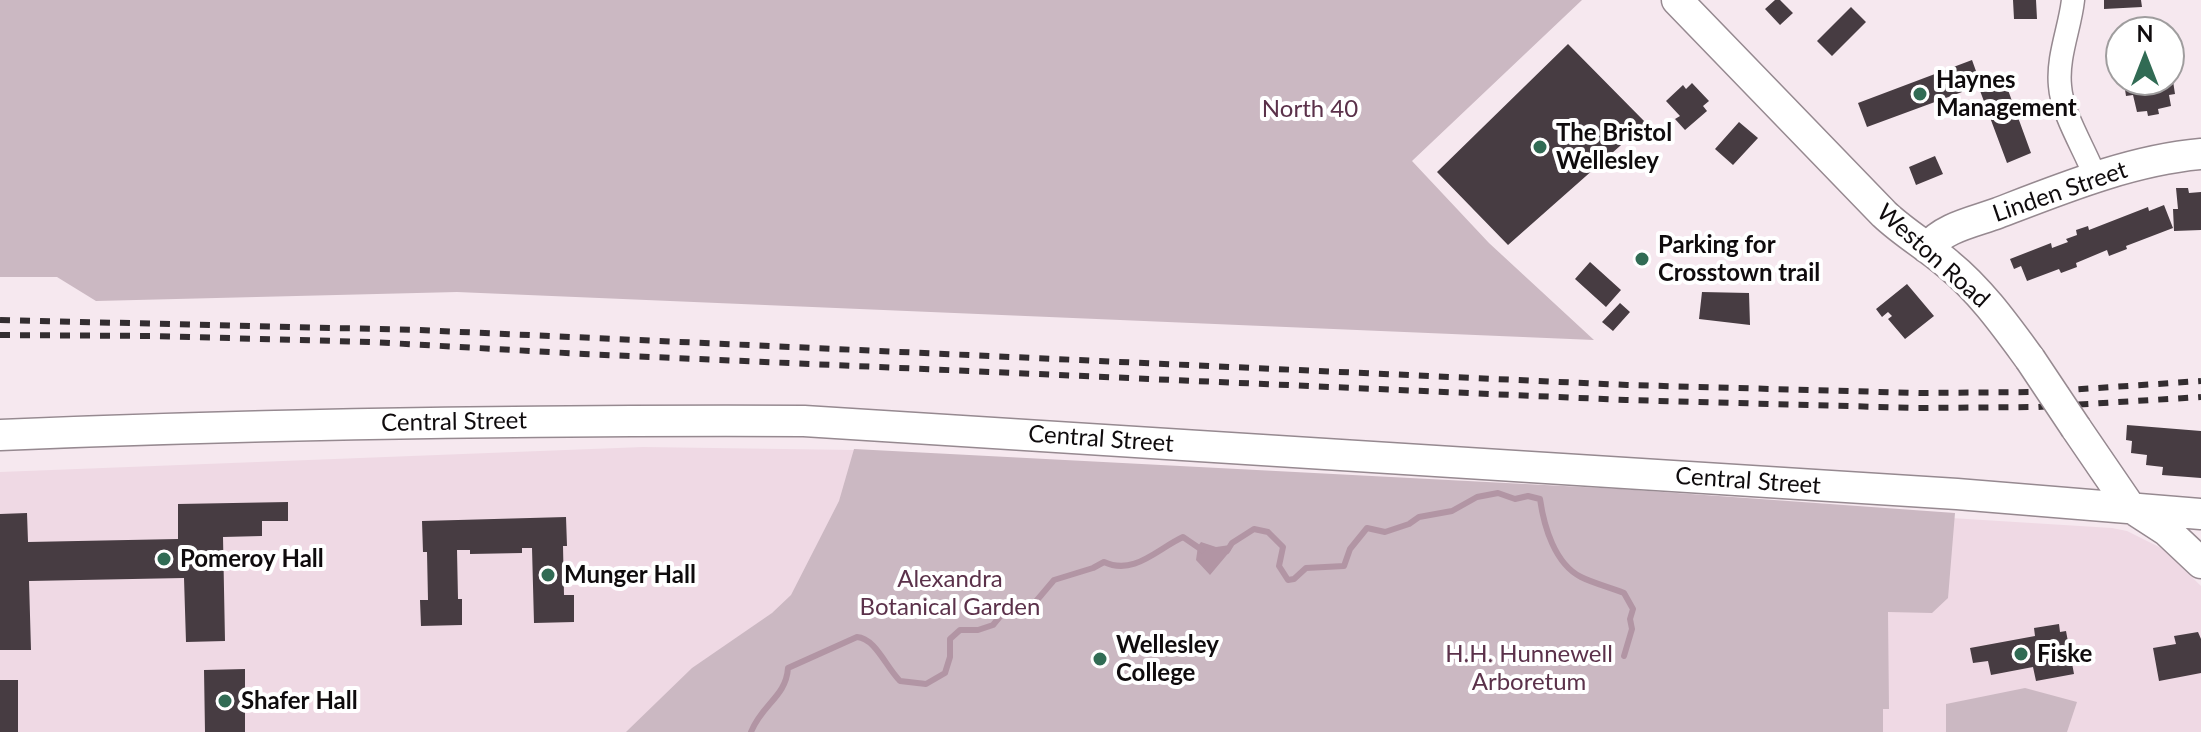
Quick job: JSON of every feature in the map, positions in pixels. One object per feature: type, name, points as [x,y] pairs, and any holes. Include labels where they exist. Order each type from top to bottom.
[{"type":"main road","name":"Weston Road","points":[[1677,0],[1884,214],[1978,292],[2030,359],[2130,507],[2167,531],[2201,563]]},
{"type":"main road","name":"Linden Street","points":[[1927,248],[1938,237],[1955,228],[2096,179],[2158,160],[2201,154]]},
{"type":"main road","name":"Central Street","points":[[0,435],[358,423],[804,421],[2201,514]]},
{"type":"street","points":[[2073,0],[2060,87],[2065,107],[2096,179]]},
{"type":"shaded area","name":"Wellesley College","points":[[643,447],[854,450],[2112,528],[2127,531],[2163,549],[2201,586],[2201,732],[0,732],[0,472]]},
{"type":"shaded area","points":[[1201,542],[1216,547],[1230,545],[1231,550],[1210,575],[1196,560]]},
{"type":"green space","name":"North 40","points":[[0,0],[1582,0],[1412,161],[1489,243],[1594,340],[457,292],[96,301],[57,277],[0,277]]},
{"type":"green space","name":"Alexandra Botanical Garden","points":[[854,449],[1621,489],[1955,513],[1948,598],[1932,613],[1888,612],[1889,709],[1883,709],[1883,732],[626,732],[692,668],[772,613],[791,595],[839,501]]},
{"type":"green space","points":[[2025,688],[2077,702],[2067,732],[1946,732],[1946,704]]},
{"type":"building","points":[[1775,0],[1780,0],[1793,13],[1780,25],[1765,9]]},
{"type":"building","points":[[2013,0],[2036,0],[2037,19],[2014,19]]},
{"type":"building","points":[[2104,0],[2141,0],[2142,7],[2104,9]]},
{"type":"building","points":[[1851,7],[1866,22],[1832,56],[1817,41]]},
{"type":"building","name":"The Bristol Wellesley","points":[[1568,44],[1646,123],[1508,245],[1437,172]]},
{"type":"building","name":"Haynes Management","points":[[1972,60],[1981,85],[1867,127],[1858,103]]},
{"type":"building","points":[[2004,79],[2031,153],[2007,163],[1979,88]]},
{"type":"building","points":[[1692,83],[1709,101],[1703,106],[1707,111],[1685,130],[1675,119],[1680,116],[1666,101],[1683,85],[1686,89]]},
{"type":"building","points":[[2133,96],[2169,96],[2171,106],[2158,109],[2159,114],[2148,116],[2147,111],[2137,112]]},
{"type":"building","points":[[1739,122],[1758,138],[1733,165],[1715,149]]},
{"type":"building","points":[[1935,156],[1943,174],[1916,185],[1909,167]]},
{"type":"building","points":[[2176,188],[2188,188],[2189,193],[2201,192],[2201,230],[2174,231],[2173,209],[2178,209]]},
{"type":"building","points":[[2164,205],[2173,228],[2109,256],[2107,250],[2061,273],[2059,269],[2027,281],[2021,266],[2014,269],[2010,259],[2051,243],[2052,248],[2068,242],[2066,239],[2077,235],[2076,230],[2088,226],[2089,230],[2148,207],[2149,211]]},
{"type":"building","points":[[1590,262],[1621,290],[1606,307],[1575,279]]},
{"type":"building","points":[[1907,284],[1934,316],[1905,339],[1888,319],[1892,316],[1888,312],[1882,317],[1876,309]]},
{"type":"building","points":[[1702,292],[1749,293],[1750,325],[1699,319]]},
{"type":"building","points":[[1620,303],[1630,312],[1613,331],[1602,322]]},
{"type":"building","points":[[2127,425],[2201,431],[2201,478],[2162,475],[2163,467],[2146,465],[2147,455],[2131,453],[2132,441],[2126,440]]},
{"type":"building","name":"Pomeroy Hall","points":[[288,502],[288,521],[262,521],[262,536],[223,537],[225,641],[186,642],[184,578],[29,581],[31,650],[0,650],[0,514],[27,513],[28,542],[178,539],[178,504]]},
{"type":"building","name":"Munger Hall","points":[[566,517],[564,595],[574,595],[574,622],[534,623],[532,548],[522,548],[522,553],[470,554],[470,550],[457,550],[462,625],[421,626],[420,600],[428,600],[427,552],[423,552],[422,521]]},
{"type":"building","name":"Fiske","points":[[2059,624],[2060,632],[2066,631],[2074,674],[2036,681],[2033,667],[1991,675],[1988,661],[1973,663],[1970,648],[2035,636],[2034,628]]},
{"type":"building","points":[[2198,632],[2201,639],[2201,673],[2159,681],[2153,648],[2176,644],[2174,636]]},
{"type":"building","name":"Shafer Hall","points":[[245,669],[245,732],[205,732],[204,670]]},
{"type":"building","points":[[0,680],[18,680],[18,732],[0,732]]},
{"type":"waterway","points":[[1227,551],[1232,543],[1254,529],[1268,532],[1283,547],[1279,566],[1288,580],[1294,579],[1306,568],[1344,566],[1350,549],[1367,528],[1385,532],[1419,517],[1452,511],[1477,497],[1498,493],[1515,499],[1528,496],[1540,499],[1552,544],[1564,563],[1581,577],[1624,593],[1633,609],[1630,619],[1632,629],[1624,656]]},
{"type":"waterway","points":[[751,732],[783,686],[788,668],[857,637],[875,648],[900,681],[926,684],[945,673],[950,657],[950,639],[960,630],[978,630],[993,625],[1002,614],[1018,607],[1032,606],[1054,580],[1104,562],[1125,566],[1135,563],[1183,537],[1202,550]]},
{"type":"railway","points":[[0,320],[418,330],[1627,385],[1919,393],[2038,392],[2201,381]]},
{"type":"railway","points":[[0,335],[371,342],[1626,400],[1918,408],[2038,407],[2201,397]]},
{"type":"place","name":"Haynes Management","points":[[1920,94]]},
{"type":"place","name":"The Bristol Wellesley","points":[[1540,147]]},
{"type":"place","name":"Parking for Crosstown trail","points":[[1642,259]]},
{"type":"place","name":"Pomeroy Hall","points":[[164,559]]},
{"type":"place","name":"Munger Hall","points":[[548,575]]},
{"type":"place","name":"Fiske","points":[[2021,654]]},
{"type":"place","name":"Wellesley College","points":[[1100,659]]},
{"type":"place","name":"Shafer Hall","points":[[225,701]]},
{"type":"park label","name":"H.H. Hunnewell Arboretum","points":[[1529,668]]}]
